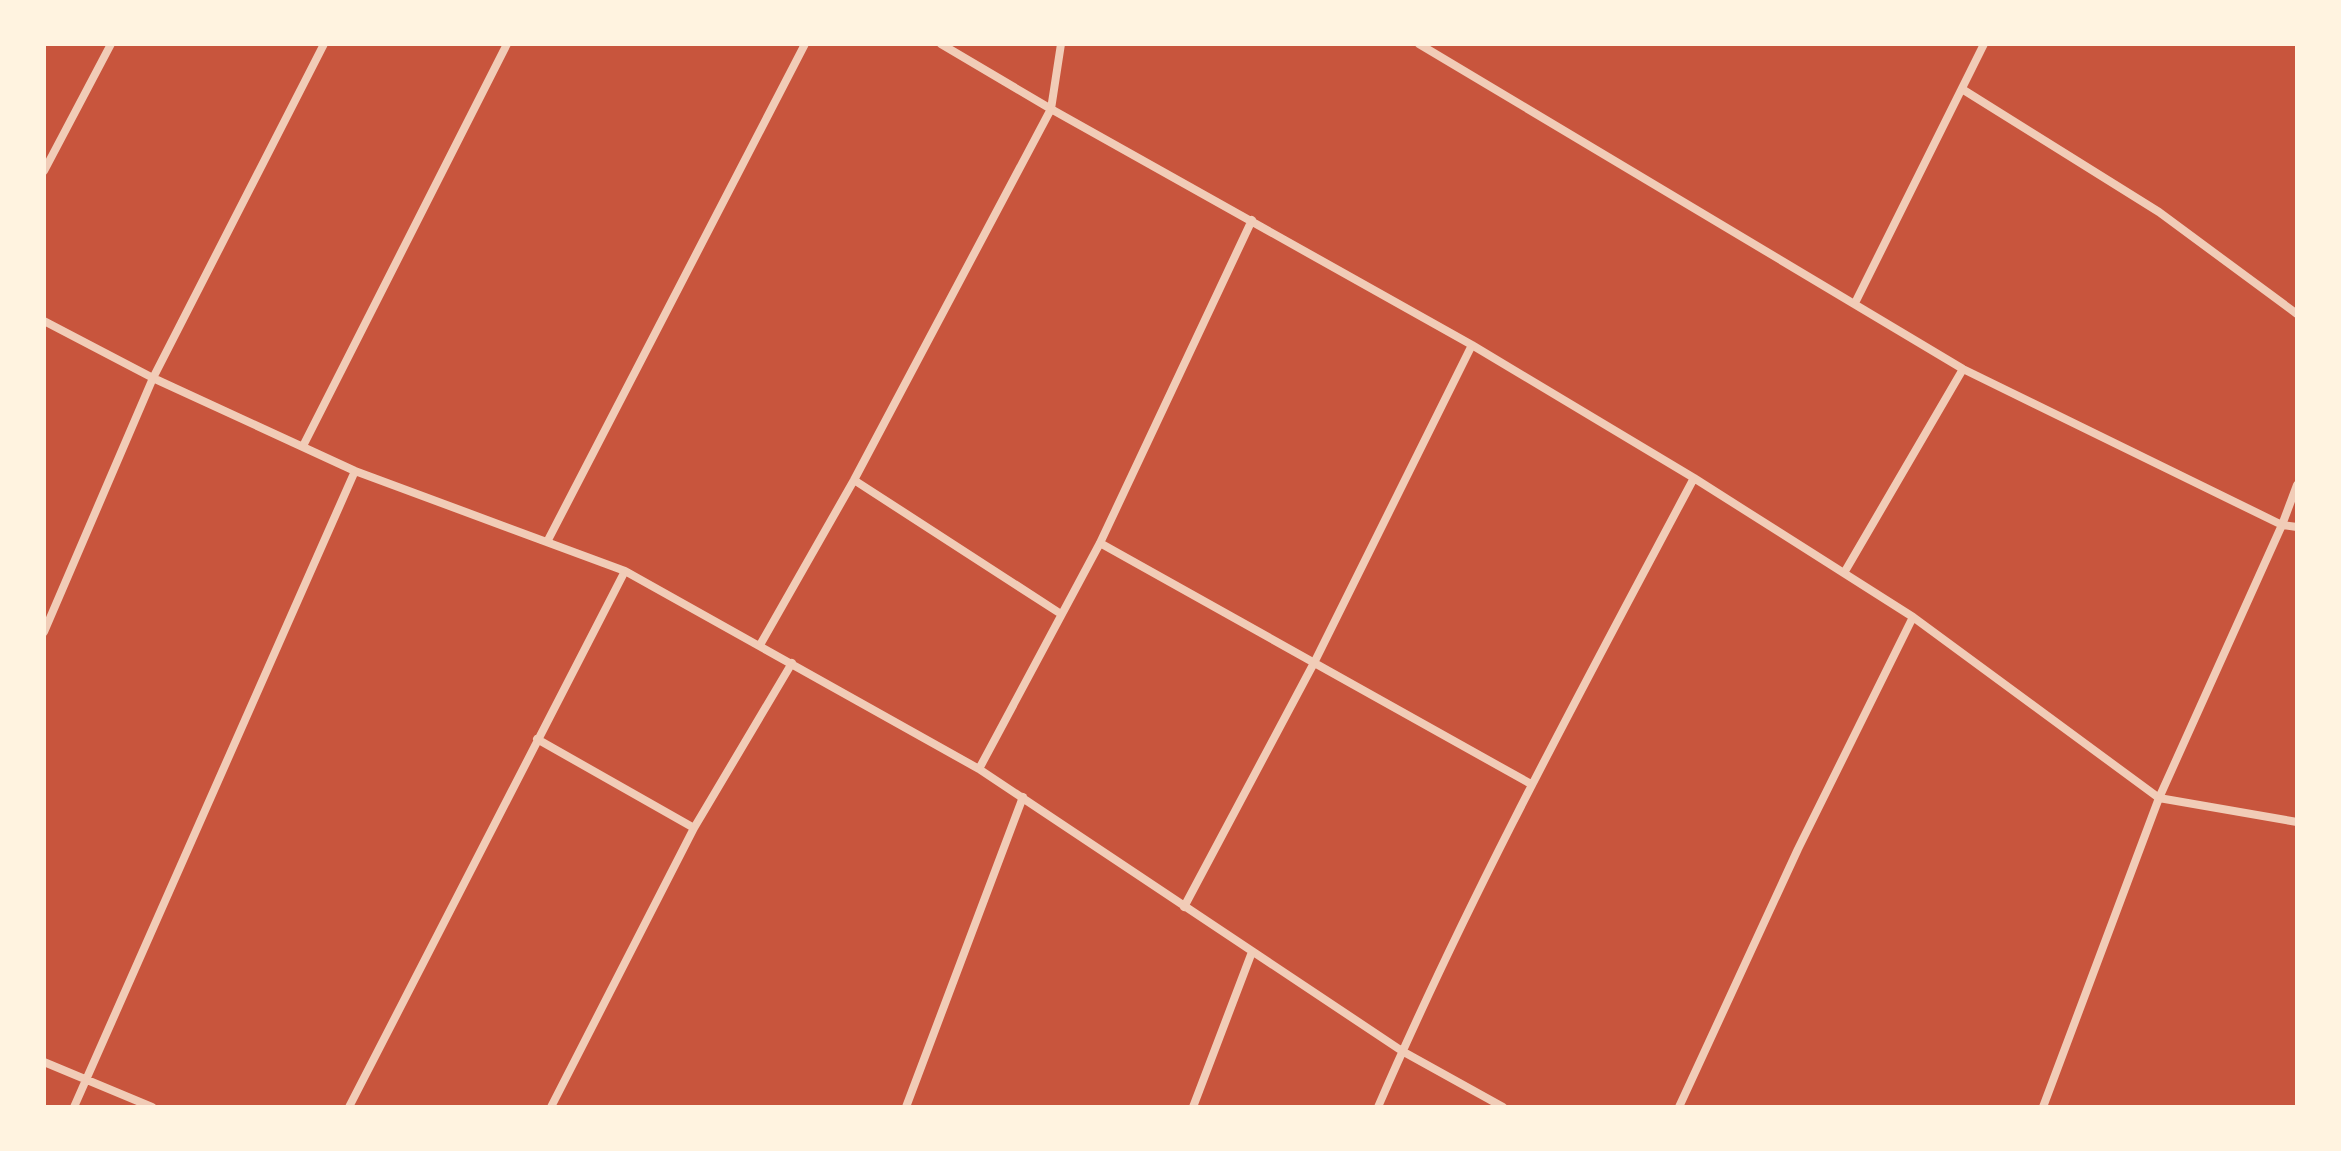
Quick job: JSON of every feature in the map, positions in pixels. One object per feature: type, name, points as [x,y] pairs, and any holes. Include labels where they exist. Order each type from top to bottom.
[{"type":"street","points":[[44,171],[111,44]]},
{"type":"street","points":[[44,632],[153,378],[324,44]]},
{"type":"street","points":[[303,446],[507,44]]},
{"type":"street","points":[[547,542],[805,44]]},
{"type":"street","points":[[941,44],[1472,345],[1694,478],[1913,617],[2159,798],[2297,822]]},
{"type":"street","points":[[760,645],[854,480],[1051,109],[1061,44]]},
{"type":"street","points":[[1419,44],[1963,369],[2282,525],[2297,527]]},
{"type":"street","points":[[1855,303],[1984,44]]},
{"type":"street","points":[[1962,89],[2159,212],[2297,314]]},
{"type":"street","points":[[979,769],[1100,543],[1252,220]]},
{"type":"street","points":[[44,321],[153,378],[355,471],[625,571],[979,769],[1402,1051],[1503,1107]]},
{"type":"street","points":[[1184,907],[1315,661],[1472,345]]},
{"type":"street","points":[[1844,573],[1963,369]]},
{"type":"street","points":[[74,1107],[355,471]]},
{"type":"street","points":[[1378,1107],[1531,784],[1694,478]]},
{"type":"street","points":[[854,480],[1061,614]]},
{"type":"street","points":[[2043,1107],[2159,798],[2282,525],[2297,485]]},
{"type":"street","points":[[1100,543],[1531,784]]},
{"type":"street","points":[[349,1107],[625,571]]},
{"type":"street","points":[[1679,1107],[1798,849],[1913,617]]},
{"type":"street","points":[[551,1107],[694,828],[792,663]]},
{"type":"street","points":[[537,739],[694,828]]},
{"type":"street","points":[[906,1107],[1023,797]]},
{"type":"street","points":[[1193,1107],[1252,952]]},
{"type":"street","points":[[44,1062],[152,1107]]}]
